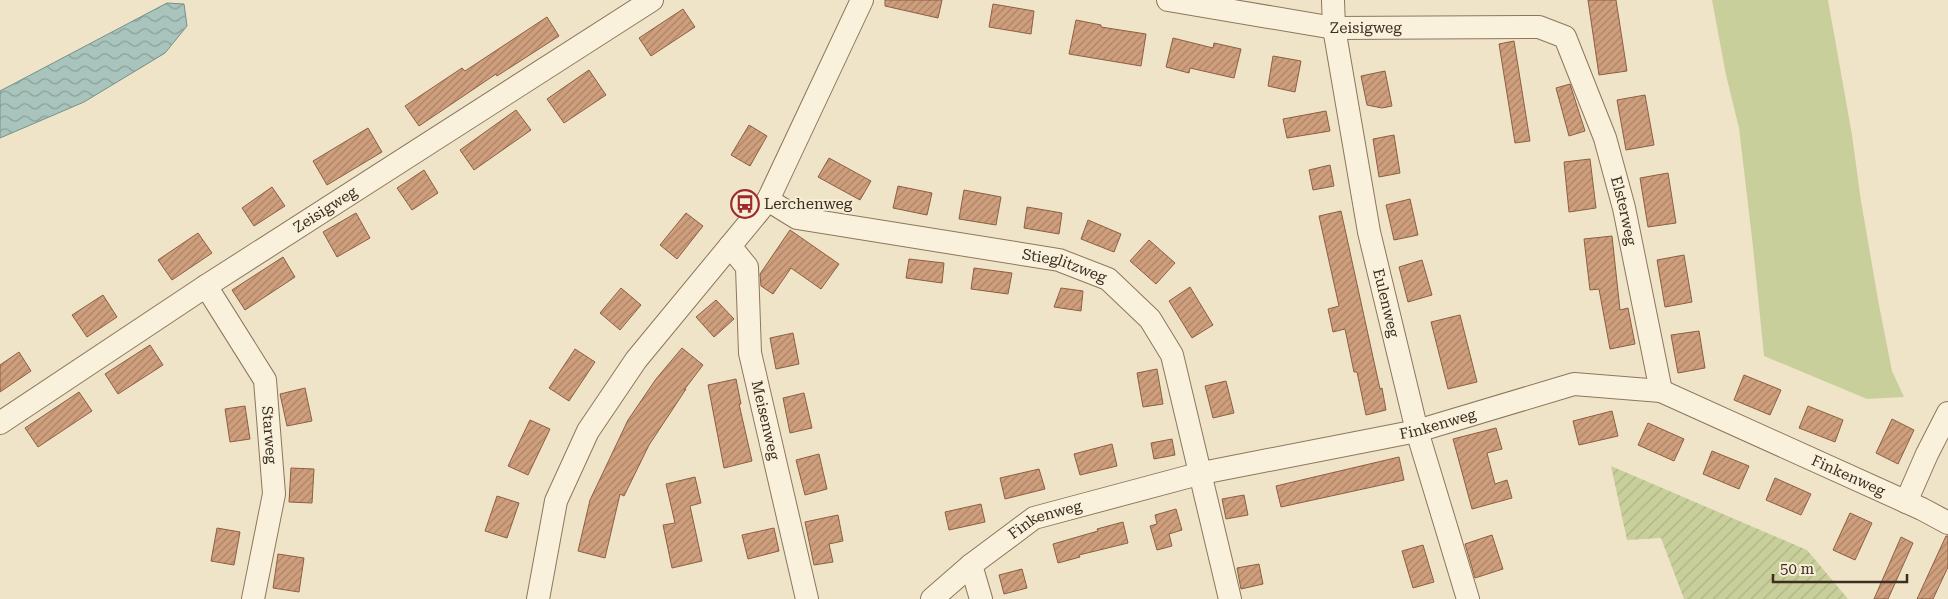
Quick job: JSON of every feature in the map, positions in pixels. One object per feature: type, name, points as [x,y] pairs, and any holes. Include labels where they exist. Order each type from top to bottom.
[{"type":"street","name":"Zeisigweg","points":[[0,424],[206,286],[652,0]]},
{"type":"street","points":[[538,599],[556,501],[588,431],[636,360],[768,200],[862,0]]},
{"type":"street","name":"Zeisigweg","points":[[1168,0],[1334,28],[1539,27],[1565,37]]},
{"type":"street","name":"Eulenweg","points":[[1333,0],[1334,28],[1369,232],[1417,431],[1468,599]]},
{"type":"street","name":"Elsterweg","points":[[1565,37],[1605,138],[1624,208],[1661,391]]},
{"type":"street","name":"Stieglitzweg","points":[[768,200],[797,218],[1059,260],[1108,279],[1150,319],[1172,355],[1202,473],[1230,599]]},
{"type":"street","name":"Meisenweg","points":[[730,246],[746,267],[750,352],[808,599]]},
{"type":"street","name":"Starweg","points":[[206,286],[265,380],[274,494],[253,599]]},
{"type":"street","name":"Finkenweg","points":[[932,599],[971,566],[1034,518],[1202,473],[1417,431],[1574,384],[1661,391],[1906,502],[1948,524]]},
{"type":"street","points":[[1906,502],[1948,413]]},
{"type":"street","points":[[971,566],[980,599]]},
{"type":"green space","points":[[1712,0],[1828,0],[1879,305],[1892,371],[1904,397],[1867,399],[1764,356],[1739,128],[1726,75]]},
{"type":"green space","points":[[1611,466],[1807,550],[1848,599],[1684,599],[1661,538],[1627,540]]},
{"type":"water","points":[[167,3],[184,4],[187,26],[165,53],[84,102],[0,138],[0,91]]},
{"type":"building","points":[[885,0],[942,0],[938,18],[885,6]]},
{"type":"building","points":[[1588,0],[1616,0],[1627,71],[1599,75]]},
{"type":"building","points":[[993,4],[1034,11],[1031,34],[989,27]]},
{"type":"building","points":[[683,9],[695,27],[651,56],[639,38]]},
{"type":"building","points":[[547,17],[559,36],[497,76],[496,74],[419,126],[405,106],[462,68],[465,71]]},
{"type":"building","points":[[1076,20],[1101,25],[1101,27],[1146,34],[1141,66],[1069,54]]},
{"type":"building","points":[[1173,38],[1213,48],[1214,43],[1241,49],[1234,78],[1190,68],[1189,73],[1166,67]]},
{"type":"building","points":[[1514,41],[1530,141],[1515,143],[1499,44]]},
{"type":"building","points":[[1273,56],[1301,61],[1295,92],[1268,86]]},
{"type":"building","points":[[589,70],[606,95],[564,123],[547,99]]},
{"type":"building","points":[[1385,71],[1392,106],[1382,108],[1367,105],[1361,76]]},
{"type":"building","points":[[1570,84],[1585,131],[1569,136],[1556,88]]},
{"type":"building","points":[[1645,95],[1654,145],[1626,150],[1617,100]]},
{"type":"building","points":[[516,110],[531,130],[474,170],[460,150]]},
{"type":"building","points":[[1326,111],[1330,131],[1287,138],[1283,119]]},
{"type":"building","points":[[749,125],[767,136],[750,166],[731,155]]},
{"type":"building","points":[[368,128],[382,152],[327,185],[313,161]]},
{"type":"building","points":[[1394,135],[1400,173],[1379,177],[1373,139]]},
{"type":"building","points":[[829,158],[871,181],[860,200],[818,177]]},
{"type":"building","points":[[1590,159],[1596,208],[1569,212],[1564,162]]},
{"type":"building","points":[[1330,165],[1334,186],[1313,190],[1309,170]]},
{"type":"building","points":[[424,170],[438,193],[412,210],[397,188]]},
{"type":"building","points":[[1668,173],[1676,223],[1648,227],[1640,178]]},
{"type":"building","points":[[898,186],[932,193],[927,215],[893,208]]},
{"type":"building","points":[[272,187],[285,206],[254,226],[242,208]]},
{"type":"building","points":[[964,190],[1001,197],[996,225],[959,219]]},
{"type":"building","points":[[1410,199],[1418,235],[1394,240],[1386,205]]},
{"type":"building","points":[[1027,207],[1062,213],[1059,234],[1024,228]]},
{"type":"building","points":[[1341,211],[1386,410],[1366,415],[1345,329],[1333,332],[1328,309],[1339,306],[1319,216]]},
{"type":"building","points":[[356,213],[370,238],[337,257],[323,232]]},
{"type":"building","points":[[686,213],[703,226],[677,259],[660,245]]},
{"type":"building","points":[[1088,220],[1121,234],[1114,252],[1081,239]]},
{"type":"building","points":[[790,230],[839,264],[821,289],[791,268],[773,294],[761,286],[760,274]]},
{"type":"building","points":[[198,233],[212,253],[172,280],[158,260]]},
{"type":"building","points":[[1612,236],[1620,310],[1628,308],[1635,344],[1610,349],[1599,289],[1590,290],[1584,239]]},
{"type":"building","points":[[1149,240],[1175,263],[1156,284],[1130,261]]},
{"type":"building","points":[[1684,255],[1692,302],[1665,307],[1657,260]]},
{"type":"building","points":[[283,257],[295,277],[245,310],[232,290]]},
{"type":"building","points":[[909,259],[944,263],[942,283],[906,278]]},
{"type":"building","points":[[1422,260],[1432,295],[1408,302],[1399,267]]},
{"type":"building","points":[[974,268],[1012,273],[1008,294],[971,289]]},
{"type":"building","points":[[1190,287],[1213,325],[1192,338],[1169,301]]},
{"type":"building","points":[[621,288],[641,305],[620,330],[600,313]]},
{"type":"building","points":[[1061,288],[1083,291],[1081,311],[1054,307]]},
{"type":"building","points":[[103,295],[117,317],[87,337],[72,315]]},
{"type":"building","points":[[716,300],[734,319],[714,337],[696,317]]},
{"type":"building","points":[[1460,315],[1477,382],[1448,389],[1431,322]]},
{"type":"building","points":[[1699,331],[1705,368],[1678,373],[1671,335]]},
{"type":"building","points":[[793,333],[799,364],[776,369],[770,338]]},
{"type":"building","points":[[150,345],[163,365],[118,394],[105,374]]},
{"type":"building","points":[[682,348],[703,365],[684,390],[686,389],[649,445],[624,496],[620,494],[605,558],[578,551],[590,500],[628,420],[656,379]]},
{"type":"building","points":[[575,349],[595,362],[569,401],[549,388]]},
{"type":"building","points":[[19,352],[31,371],[0,392],[0,365]]},
{"type":"building","points":[[1157,369],[1163,404],[1143,407],[1137,373]]},
{"type":"building","points":[[1744,375],[1781,390],[1770,415],[1734,400]]},
{"type":"building","points":[[736,379],[741,404],[739,404],[752,461],[724,468],[708,385]]},
{"type":"building","points":[[1226,381],[1234,413],[1213,418],[1205,386]]},
{"type":"building","points":[[305,388],[312,421],[287,426],[280,394]]},
{"type":"building","points":[[79,392],[92,411],[38,447],[25,428]]},
{"type":"building","points":[[804,393],[812,428],[790,433],[783,398]]},
{"type":"building","points":[[245,406],[250,439],[230,442],[225,409]]},
{"type":"building","points":[[1808,406],[1843,420],[1835,442],[1799,428]]},
{"type":"building","points":[[1612,411],[1618,436],[1579,445],[1573,421]]},
{"type":"building","points":[[1892,419],[1914,430],[1898,464],[1876,453]]},
{"type":"building","points":[[530,420],[550,429],[528,475],[508,466]]},
{"type":"building","points":[[1648,423],[1684,439],[1674,461],[1638,445]]},
{"type":"building","points":[[1496,428],[1502,449],[1487,453],[1495,484],[1507,480],[1512,498],[1472,509],[1453,439]]},
{"type":"building","points":[[1172,439],[1175,455],[1154,459],[1151,443]]},
{"type":"building","points":[[1112,444],[1117,466],[1080,475],[1074,454]]},
{"type":"building","points":[[1712,451],[1749,466],[1739,489],[1703,474]]},
{"type":"building","points":[[819,454],[827,489],[805,495],[796,460]]},
{"type":"building","points":[[1399,457],[1404,480],[1281,507],[1276,486]]},
{"type":"building","points":[[291,468],[314,469],[312,503],[289,502]]},
{"type":"building","points":[[1039,469],[1045,489],[1005,499],[1000,478]]},
{"type":"building","points":[[695,477],[701,503],[690,506],[702,561],[672,568],[663,525],[675,523],[666,484]]},
{"type":"building","points":[[1775,478],[1811,494],[1801,515],[1766,500]]},
{"type":"building","points":[[1244,495],[1248,515],[1226,519],[1222,499]]},
{"type":"building","points":[[497,496],[519,503],[507,538],[485,531]]},
{"type":"building","points":[[981,504],[985,522],[949,530],[945,512]]},
{"type":"building","points":[[1176,509],[1182,530],[1169,534],[1172,546],[1157,550],[1150,526],[1157,524],[1155,515]]},
{"type":"building","points":[[1850,513],[1872,523],[1855,560],[1833,550]]},
{"type":"building","points":[[838,515],[843,541],[829,544],[833,562],[814,565],[805,522]]},
{"type":"building","points":[[1123,522],[1128,543],[1079,555],[1080,557],[1058,563],[1053,544]]},
{"type":"building","points":[[217,528],[240,532],[234,565],[211,561]]},
{"type":"building","points":[[774,528],[779,551],[748,559],[742,535]]},
{"type":"building","points":[[1492,535],[1503,569],[1475,578],[1465,544]]},
{"type":"building","points":[[1946,536],[1948,536],[1948,567],[1933,599],[1917,599]]},
{"type":"building","points":[[1901,537],[1913,543],[1888,599],[1874,599]]},
{"type":"building","points":[[1423,545],[1434,582],[1413,588],[1402,551]]},
{"type":"building","points":[[278,554],[304,558],[299,592],[273,588]]},
{"type":"building","points":[[1259,564],[1263,584],[1241,589],[1237,568]]},
{"type":"building","points":[[1022,569],[1027,588],[1004,594],[999,575]]},
{"type":"place","name":"Lerchenweg","points":[[745,204]]}]
